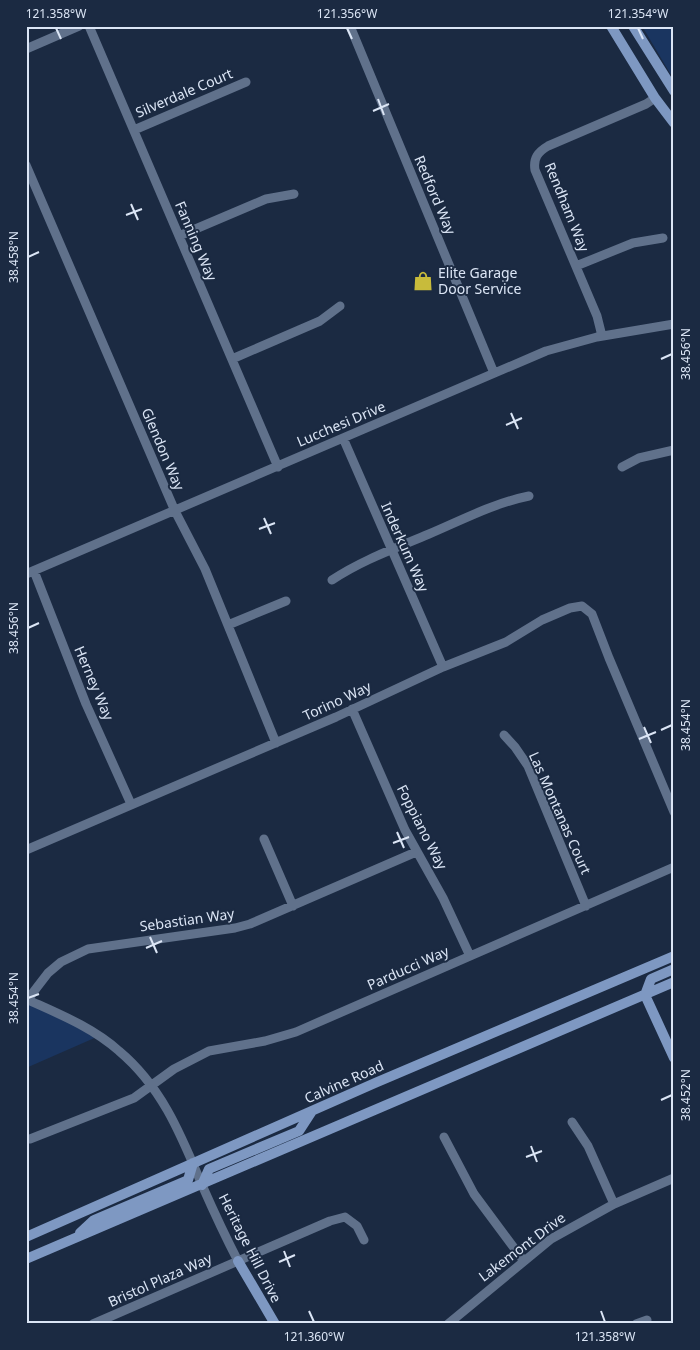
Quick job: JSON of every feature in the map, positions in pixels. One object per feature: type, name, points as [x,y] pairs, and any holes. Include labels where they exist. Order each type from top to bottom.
[{"type":"main road","points":[[611,26],[655,98],[674,123]]},
{"type":"main road","points":[[633,26],[674,91]]},
{"type":"main road","name":"Calvine Road","points":[[26,1237],[313,1110],[674,956]]},
{"type":"main road","points":[[674,968],[651,979],[645,995],[674,1058]]},
{"type":"main road","points":[[26,1259],[674,982]]},
{"type":"main road","points":[[202,1185],[209,1169],[298,1131],[313,1110]]},
{"type":"main road","points":[[74,1239],[94,1220],[186,1181],[193,1163]]},
{"type":"main road","name":"Heritage Hill Drive","points":[[238,1261],[275,1324]]},
{"type":"street","points":[[26,49],[79,26]]},
{"type":"street","name":"Fanning Way","points":[[89,26],[278,467]]},
{"type":"street","name":"Redford Way","points":[[350,26],[494,373]]},
{"type":"street","name":"Silverdale Court","points":[[134,130],[246,82]]},
{"type":"street","name":"Rendham Way","points":[[602,336],[597,316],[535,170],[535,156],[548,146],[646,104],[655,98]]},
{"type":"street","name":"Glendon Way","points":[[26,166],[175,511],[205,569],[276,743]]},
{"type":"street","points":[[179,236],[266,199],[294,194]]},
{"type":"street","points":[[576,266],[633,243],[663,238]]},
{"type":"street","points":[[232,359],[320,321],[340,306]]},
{"type":"street","name":"Lucchesi Drive","points":[[30,573],[546,351],[602,336],[674,324]]},
{"type":"street","name":"Inderkum Way","points":[[343,438],[443,667]]},
{"type":"street","points":[[622,466],[639,458],[674,450]]},
{"type":"street","points":[[332,580],[349,569],[507,500],[529,496]]},
{"type":"street","name":"Herney Way","points":[[30,573],[131,804]]},
{"type":"street","points":[[228,625],[286,601]]},
{"type":"street","name":"Torino Way","points":[[26,850],[276,743],[443,667],[506,642],[542,620],[570,608],[582,606],[592,614],[674,812]]},
{"type":"street","name":"Foppiano Way","points":[[352,709],[416,852],[447,905],[470,956]]},
{"type":"street","name":"Las Montanas Court","points":[[504,735],[528,766],[586,906]]},
{"type":"street","points":[[264,839],[293,906]]},
{"type":"street","name":"Sebastian Way","points":[[27,999],[48,973],[61,962],[88,949],[235,928],[293,906],[416,852]]},
{"type":"street","name":"Parducci Way","points":[[30,1139],[134,1098],[174,1069],[209,1051],[282,1037],[674,867]]},
{"type":"street","name":"Heritage Hill Drive","points":[[27,999],[78,1023],[99,1036],[119,1050],[153,1086],[176,1124],[238,1261]]},
{"type":"street","points":[[572,1122],[588,1146],[614,1204]]},
{"type":"street","points":[[444,1137],[474,1194],[523,1260]]},
{"type":"street","name":"Lakemont Drive","points":[[448,1324],[523,1260],[565,1230],[614,1204],[674,1178]]},
{"type":"street","name":"Bristol Plaza Way","points":[[93,1324],[330,1221],[345,1217],[358,1226],[364,1240]]},
{"type":"street","points":[[636,1324],[646,1320]]},
{"type":"shaded area","points":[[642,26],[674,26],[674,80]]},
{"type":"shaded area","points":[[26,999],[99,1036],[26,1068]]},
{"type":"place","name":"Elite Garage Door Service","points":[[423,281]]}]
